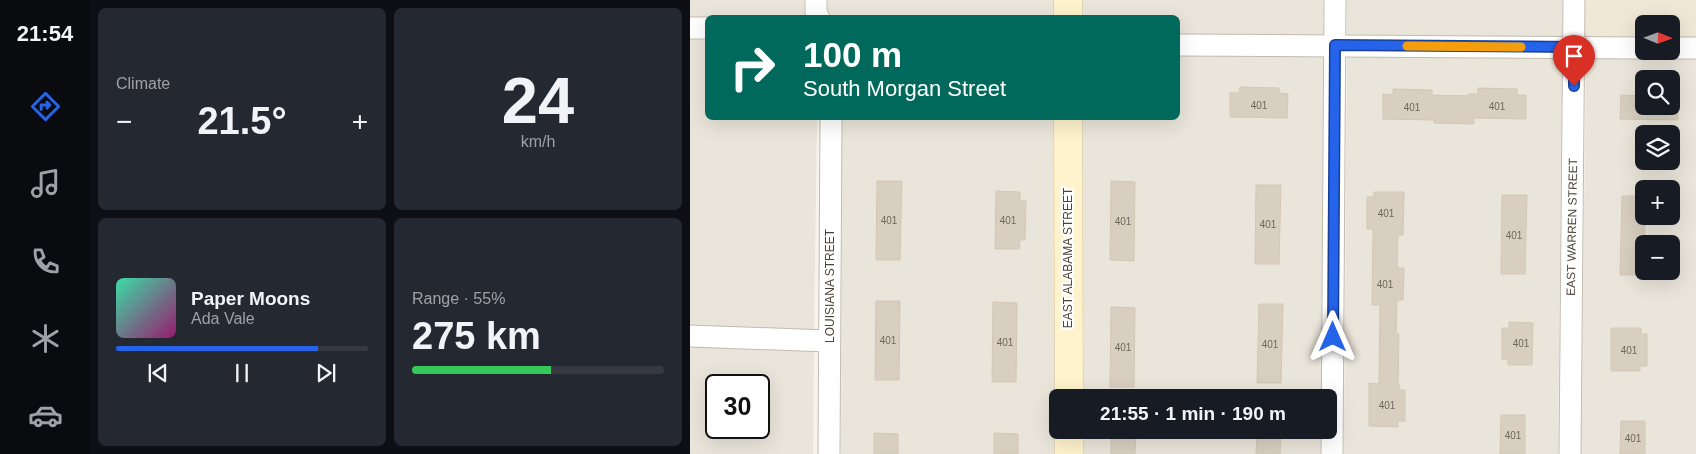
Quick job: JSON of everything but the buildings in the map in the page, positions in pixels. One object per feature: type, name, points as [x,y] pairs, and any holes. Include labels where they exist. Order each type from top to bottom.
[{"type":"street","points":[[816,0],[818,15]]},
{"type":"street","points":[[1068,0],[1068,15]]},
{"type":"street","points":[[1332,454],[1335,0]]},
{"type":"street","name":"EAST WARREN STREET","points":[[1570,454],[1574,0]]},
{"type":"street","points":[[690,28],[705,28]]},
{"type":"street","points":[[1180,46],[1335,45],[1635,48]]},
{"type":"street","points":[[1680,48],[1696,48]]},
{"type":"street","name":"LOUISIANA STREET","points":[[829,454],[831,120]]},
{"type":"street","name":"EAST ALABAMA STREET","points":[[1068,120],[1069,389]]},
{"type":"street","points":[[690,336],[830,342]]},
{"type":"street","points":[[1069,439],[1069,454]]},
{"type":"shaded area","points":[[690,0],[804,0],[806,15],[705,15],[705,17],[690,17]]},
{"type":"shaded area","points":[[828,0],[1056,0],[1056,15],[831,15],[828,10]]},
{"type":"shaded area","points":[[1080,0],[1323,0],[1323,35],[1180,35],[1180,15],[1080,15]]},
{"type":"shaded area","points":[[1347,0],[1562,0],[1562,37],[1347,35]]},
{"type":"shaded area","points":[[1574,0],[1696,0],[1696,48],[1680,48],[1680,15],[1635,15],[1635,48],[1574,47]]},
{"type":"shaded area","points":[[690,38],[705,39],[705,120],[817,120],[814,330],[690,325]]},
{"type":"shaded area","points":[[1180,56],[1323,56],[1321,389],[1080,389],[1080,120],[1180,120]]},
{"type":"shaded area","points":[[1347,56],[1562,58],[1558,454],[1344,454]]},
{"type":"shaded area","points":[[1586,58],[1680,60],[1680,58],[1696,58],[1696,454],[1581,454]]},
{"type":"shaded area","points":[[842,120],[1056,120],[1057,389],[1049,389],[1049,439],[1057,439],[1057,454],[841,454]]},
{"type":"shaded area","points":[[690,346],[814,351],[813,454],[690,454]]},
{"type":"shaded area","points":[[1080,439],[1321,439],[1320,454],[1080,454]]},
{"type":"slow traffic","points":[[1407,46],[1521,47]]},
{"type":"route","points":[[1333,337],[1335,45],[1574,47],[1574,86]]}]
